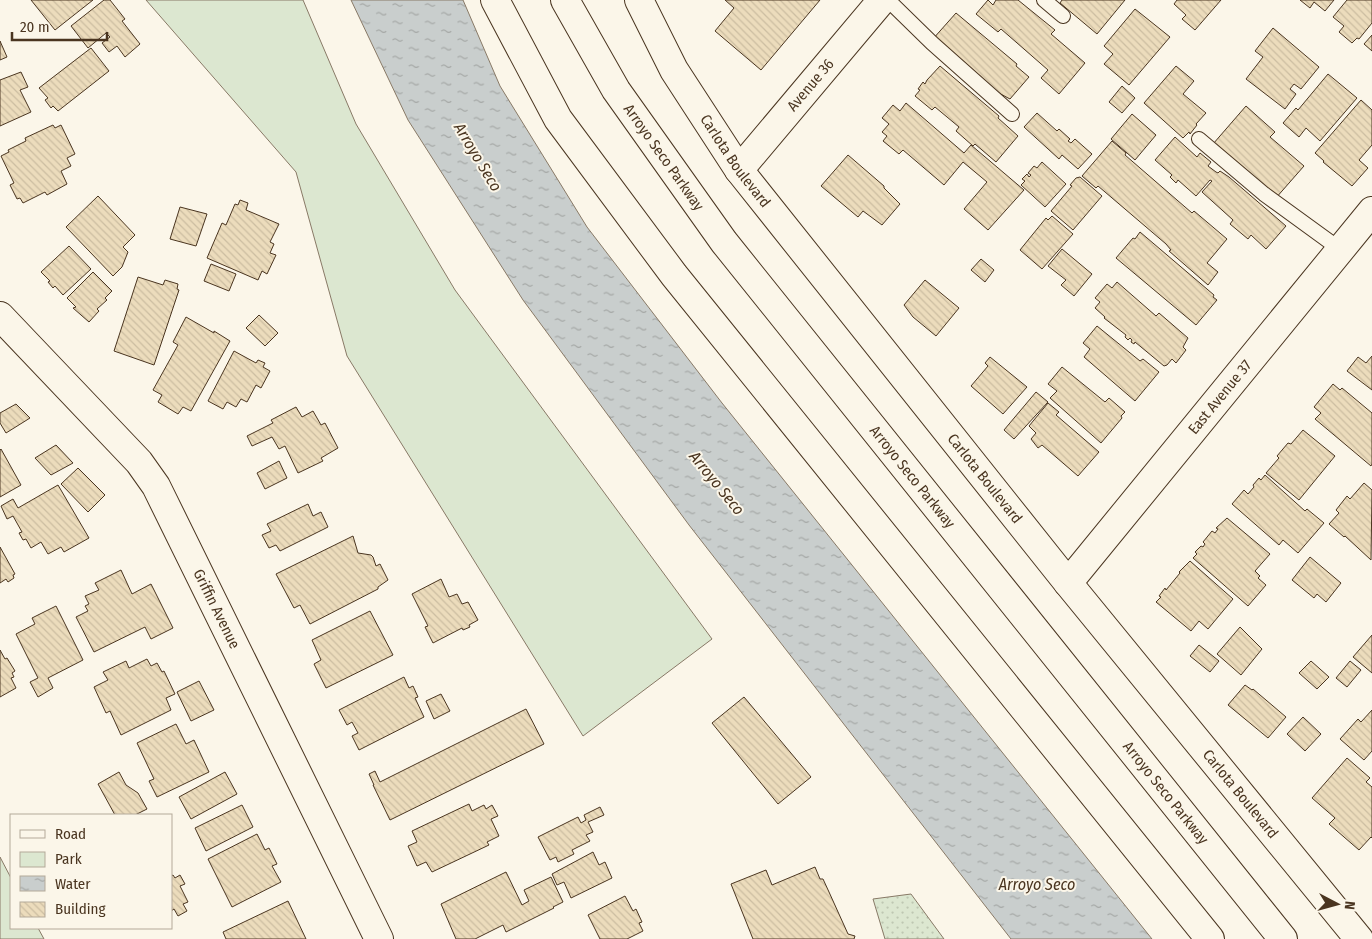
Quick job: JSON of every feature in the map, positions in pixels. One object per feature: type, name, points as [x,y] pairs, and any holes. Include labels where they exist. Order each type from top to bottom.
[{"type":"main road","points":[[495,0],[558,119],[674,276],[1210,939]]},
{"type":"main road","name":"Arroyo Seco Parkway","points":[[565,0],[616,90],[724,242],[1283,939]]},
{"type":"main road","name":"Carlota Boulevard","points":[[639,0],[674,70],[739,170],[1068,582],[1359,939]]},
{"type":"main road","name":"Avenue 36","points":[[739,170],[882,0]]},
{"type":"main road","name":"East Avenue 37","points":[[1068,582],[1372,211]]},
{"type":"main road","name":"Griffin Avenue","points":[[0,316],[139,462],[156,486],[380,939]]},
{"type":"lane","points":[[888,0],[932,43],[1012,114]]},
{"type":"lane","points":[[1044,0],[1063,16]]},
{"type":"lane","points":[[1199,139],[1264,194],[1341,250]]},
{"type":"green space","points":[[146,0],[303,0],[356,124],[455,290],[712,639],[583,736],[347,356],[296,172]]},
{"type":"green space","points":[[0,857],[10,876],[10,929],[39,929],[44,939],[0,939]]},
{"type":"green space","points":[[911,894],[944,939],[885,939],[873,899]]},
{"type":"water","name":"Arroyo Seco","points":[[351,0],[463,0],[500,86],[587,227],[722,403],[1152,939],[1011,939],[689,525],[523,300],[408,120]]},
{"type":"building","points":[[31,0],[93,0],[55,30]]},
{"type":"building","points":[[104,0],[110,0],[125,19],[122,21],[140,44],[125,57],[117,46],[109,52],[102,43],[110,37],[106,33],[88,48],[71,26]]},
{"type":"building","points":[[725,0],[820,0],[761,70],[715,31],[734,8]]},
{"type":"building","points":[[988,0],[993,5],[996,0],[1018,0],[1055,30],[1051,34],[1085,63],[1059,94],[1041,78],[1048,70],[1001,29],[998,32],[976,14]]},
{"type":"building","points":[[1062,0],[1125,0],[1097,34],[1060,3]]},
{"type":"building","points":[[1177,0],[1221,0],[1195,30],[1182,19],[1186,15],[1174,4]]},
{"type":"building","points":[[1300,0],[1334,0],[1325,11],[1314,2],[1310,8]]},
{"type":"building","points":[[1347,0],[1372,0],[1372,23],[1359,39],[1357,38],[1352,43],[1339,32],[1344,26],[1333,17]]},
{"type":"building","points":[[1135,9],[1170,37],[1129,85],[1104,64],[1113,54],[1104,46]]},
{"type":"building","points":[[956,13],[1017,64],[1016,66],[1029,77],[1010,99],[995,91],[932,40]]},
{"type":"building","points":[[1273,28],[1319,67],[1301,89],[1294,84],[1290,89],[1296,94],[1285,109],[1246,79],[1263,57],[1255,51]]},
{"type":"building","points":[[1372,35],[1372,51],[1364,44]]},
{"type":"building","points":[[0,41],[7,57],[0,60]]},
{"type":"building","points":[[91,48],[109,71],[58,111],[53,106],[51,108],[45,100],[48,98],[39,88]]},
{"type":"building","points":[[940,66],[999,116],[998,118],[1018,136],[996,162],[956,131],[959,127],[935,107],[932,110],[915,96],[923,82],[925,84]]},
{"type":"building","points":[[1176,66],[1194,81],[1183,94],[1206,113],[1190,134],[1189,132],[1183,138],[1144,103]]},
{"type":"building","points":[[21,72],[28,87],[20,90],[31,112],[0,126],[0,80]]},
{"type":"building","points":[[1328,74],[1357,98],[1320,141],[1306,128],[1299,137],[1283,123],[1296,108],[1298,110]]},
{"type":"building","points":[[1122,86],[1135,98],[1122,113],[1109,102]]},
{"type":"building","points":[[1361,100],[1372,110],[1372,145],[1359,160],[1368,168],[1352,186],[1315,153]]},
{"type":"building","points":[[906,103],[964,153],[971,145],[1024,190],[988,230],[964,209],[987,182],[963,162],[944,185],[903,150],[899,154],[883,141],[887,136],[882,132],[889,124],[882,118],[893,105],[900,111]]},
{"type":"building","points":[[1246,106],[1275,132],[1270,137],[1304,166],[1275,199],[1213,144]]},
{"type":"building","points":[[1037,113],[1057,131],[1059,129],[1070,139],[1068,141],[1071,143],[1075,139],[1092,154],[1078,169],[1062,155],[1059,159],[1024,127]]},
{"type":"building","points":[[1132,114],[1156,135],[1135,160],[1111,139]]},
{"type":"building","points":[[53,125],[55,128],[61,125],[75,154],[67,158],[71,166],[61,171],[67,184],[47,195],[45,192],[23,203],[20,198],[17,199],[10,185],[14,183],[1,156],[9,152],[8,150],[26,141],[25,138]]},
{"type":"building","points":[[1175,137],[1197,157],[1200,153],[1211,162],[1208,166],[1216,172],[1220,171],[1229,177],[1286,226],[1266,249],[1251,235],[1248,239],[1230,224],[1233,220],[1202,192],[1212,181],[1210,180],[1196,196],[1178,180],[1176,183],[1170,177],[1172,175],[1155,160]]},
{"type":"building","points":[[1112,141],[1126,153],[1125,155],[1192,213],[1194,211],[1227,239],[1207,263],[1218,272],[1208,285],[1169,251],[1171,250],[1166,244],[1098,186],[1096,188],[1082,176]]},
{"type":"building","points":[[848,155],[884,186],[900,204],[882,225],[863,211],[858,217],[821,186]]},
{"type":"building","points":[[1042,162],[1066,184],[1045,207],[1021,185],[1025,181],[1022,179],[1027,174],[1029,177],[1031,175],[1028,173],[1034,166],[1037,168]]},
{"type":"building","points":[[1080,177],[1102,196],[1073,230],[1051,211],[1072,186],[1070,185],[1076,178]]},
{"type":"building","points":[[98,196],[135,235],[123,247],[128,252],[122,267],[113,276],[66,227]]},
{"type":"building","points":[[240,200],[248,203],[246,210],[279,224],[270,242],[274,244],[270,253],[276,255],[267,274],[262,271],[258,280],[207,258],[222,223],[226,225],[235,204],[238,205]]},
{"type":"building","points":[[180,207],[207,214],[196,246],[170,239]]},
{"type":"building","points":[[1052,216],[1073,234],[1042,269],[1020,250],[1046,218],[1048,220]]},
{"type":"building","points":[[1140,232],[1214,295],[1213,297],[1217,300],[1196,325],[1116,258]]},
{"type":"building","points":[[69,246],[91,269],[63,295],[55,286],[53,288],[48,282],[50,281],[41,272]]},
{"type":"building","points":[[1062,249],[1092,274],[1074,296],[1061,285],[1066,280],[1048,266]]},
{"type":"building","points":[[981,259],[994,270],[985,282],[971,270]]},
{"type":"building","points":[[211,264],[236,274],[229,291],[204,281]]},
{"type":"building","points":[[93,272],[112,291],[89,322],[73,308],[76,307],[67,298]]},
{"type":"building","points":[[138,277],[163,285],[165,280],[178,284],[177,289],[179,290],[154,365],[114,351]]},
{"type":"building","points":[[925,280],[959,308],[936,336],[913,317],[904,305]]},
{"type":"building","points":[[1117,282],[1156,316],[1159,313],[1188,338],[1183,347],[1186,350],[1176,363],[1172,359],[1164,366],[1135,342],[1134,344],[1131,342],[1130,338],[1128,340],[1125,337],[1126,335],[1104,318],[1095,308],[1100,302],[1095,298],[1107,284],[1112,288]]},
{"type":"building","points":[[259,315],[278,333],[265,346],[246,328]]},
{"type":"building","points":[[186,317],[230,341],[191,411],[183,407],[178,414],[158,402],[162,395],[153,390],[178,345],[173,342]]},
{"type":"building","points":[[1097,326],[1140,361],[1143,359],[1159,372],[1135,401],[1084,357],[1090,349],[1083,343]]},
{"type":"building","points":[[234,351],[256,363],[258,360],[265,363],[263,367],[270,371],[261,388],[256,385],[247,402],[241,399],[236,407],[227,402],[223,409],[208,401]]},
{"type":"building","points":[[1372,356],[1372,390],[1347,371],[1358,357],[1366,363]]},
{"type":"building","points":[[990,357],[1027,387],[1003,414],[971,386],[988,366],[985,363]]},
{"type":"building","points":[[1062,367],[1105,402],[1109,398],[1125,412],[1101,443],[1050,398],[1057,391],[1048,384]]},
{"type":"building","points":[[1333,384],[1340,390],[1342,388],[1372,413],[1371,466],[1315,419],[1321,413],[1314,407]]},
{"type":"building","points":[[1036,392],[1048,402],[1014,439],[1004,430]]},
{"type":"building","points":[[1048,403],[1059,412],[1056,415],[1099,452],[1078,476],[1042,445],[1038,448],[1031,439],[1036,433],[1029,426]]},
{"type":"building","points":[[16,404],[30,418],[6,433],[0,423],[0,413]]},
{"type":"building","points":[[296,407],[302,417],[313,411],[321,425],[325,423],[338,448],[321,458],[323,461],[298,473],[285,446],[279,449],[272,437],[252,446],[247,436],[273,423],[271,420]]},
{"type":"building","points":[[1303,430],[1335,456],[1299,500],[1266,473],[1279,458],[1277,456],[1288,443],[1291,444]]},
{"type":"building","points":[[56,445],[73,463],[51,475],[35,458]]},
{"type":"building","points":[[0,450],[21,485],[0,497]]},
{"type":"building","points":[[279,461],[287,478],[265,489],[257,473]]},
{"type":"building","points":[[78,468],[105,495],[88,512],[61,484]]},
{"type":"building","points":[[1265,475],[1305,511],[1307,509],[1324,523],[1298,553],[1283,540],[1279,545],[1232,504],[1244,490],[1248,494],[1259,478],[1261,480]]},
{"type":"building","points":[[1364,483],[1372,490],[1371,560],[1329,524],[1339,513],[1336,510],[1347,496],[1350,499]]},
{"type":"building","points":[[58,485],[89,538],[64,552],[61,547],[48,554],[41,542],[31,548],[26,539],[23,540],[19,533],[22,532],[13,516],[7,519],[1,506],[13,499],[18,508]]},
{"type":"building","points":[[308,504],[313,516],[321,512],[328,527],[280,551],[276,545],[269,548],[262,535],[271,531],[267,524]]},
{"type":"building","points":[[1227,518],[1270,554],[1255,571],[1260,576],[1258,578],[1266,585],[1248,606],[1193,558],[1197,554],[1195,552],[1201,546],[1203,547],[1205,544],[1203,542],[1212,531],[1215,533],[1218,529],[1216,528]]},
{"type":"building","points":[[353,536],[358,553],[371,555],[376,566],[380,564],[388,580],[378,589],[310,624],[300,605],[294,608],[276,574]]},
{"type":"building","points":[[0,547],[15,574],[13,575],[14,578],[8,582],[6,579],[0,583]]},
{"type":"building","points":[[1310,557],[1341,583],[1326,602],[1317,594],[1314,598],[1292,580]]},
{"type":"building","points":[[1190,561],[1233,599],[1208,629],[1199,621],[1191,631],[1156,602],[1161,597],[1159,596],[1165,588],[1166,590]]},
{"type":"building","points":[[121,570],[132,594],[151,584],[173,628],[151,639],[145,627],[94,652],[76,617],[88,611],[85,606],[89,604],[85,596],[99,590],[95,583]]},
{"type":"building","points":[[441,579],[449,597],[457,594],[462,604],[468,602],[478,620],[469,625],[470,627],[463,630],[462,628],[433,643],[425,627],[428,626],[412,594]]},
{"type":"building","points":[[56,606],[83,660],[48,678],[53,688],[38,697],[30,682],[38,678],[16,634],[35,624],[32,618]]},
{"type":"building","points":[[370,611],[393,655],[326,688],[314,664],[321,660],[312,640]]},
{"type":"building","points":[[1240,627],[1262,649],[1241,675],[1217,654]]},
{"type":"building","points":[[1372,635],[1372,673],[1353,657]]},
{"type":"building","points":[[1199,645],[1219,661],[1210,672],[1190,656]]},
{"type":"building","points":[[0,650],[15,671],[12,673],[14,677],[11,678],[16,688],[0,697]]},
{"type":"building","points":[[147,659],[151,666],[157,663],[162,672],[164,671],[175,694],[166,698],[171,710],[121,735],[110,711],[106,713],[94,687],[108,680],[103,672],[126,661],[129,668]]},
{"type":"building","points":[[1311,661],[1329,677],[1317,689],[1299,673]]},
{"type":"building","points":[[1350,661],[1361,670],[1347,687],[1336,678]]},
{"type":"building","points":[[404,677],[409,688],[413,686],[418,697],[415,698],[424,717],[359,750],[352,736],[358,733],[352,722],[347,725],[339,710]]},
{"type":"building","points":[[199,681],[214,710],[191,721],[177,692]]},
{"type":"building","points":[[1245,685],[1253,689],[1286,717],[1268,738],[1228,705]]},
{"type":"building","points":[[441,694],[450,711],[434,719],[426,701]]},
{"type":"building","points":[[744,697],[811,777],[778,804],[712,723]]},
{"type":"building","points":[[526,709],[544,744],[390,820],[369,774],[375,771],[380,782]]},
{"type":"building","points":[[1372,710],[1372,751],[1364,760],[1340,739],[1358,719],[1361,722]]},
{"type":"building","points":[[1303,717],[1321,734],[1305,751],[1287,734]]},
{"type":"building","points":[[176,724],[186,744],[194,740],[209,772],[157,797],[149,781],[154,779],[137,743]]},
{"type":"building","points":[[1347,758],[1370,778],[1366,782],[1372,787],[1372,838],[1359,850],[1329,824],[1335,818],[1312,798]]},
{"type":"building","points":[[119,772],[126,785],[138,793],[147,809],[137,814],[114,814],[98,784]]},
{"type":"building","points":[[225,772],[237,794],[191,819],[179,797]]},
{"type":"building","points":[[469,804],[472,811],[484,805],[486,809],[492,805],[498,816],[491,819],[499,836],[487,842],[489,845],[432,872],[426,862],[417,866],[408,846],[417,842],[412,831]]},
{"type":"building","points":[[242,805],[253,827],[206,851],[195,828]]},
{"type":"building","points":[[600,807],[604,815],[588,822],[593,832],[586,835],[590,841],[572,850],[574,854],[558,862],[556,857],[550,860],[538,837],[578,817],[581,823],[586,820],[584,815]]},
{"type":"building","points":[[257,834],[265,850],[269,848],[277,864],[272,866],[281,882],[232,907],[208,859]]},
{"type":"building","points":[[593,852],[599,865],[605,862],[612,878],[571,898],[564,882],[557,885],[552,874]]},
{"type":"building","points":[[815,867],[820,879],[823,879],[848,934],[855,936],[854,939],[753,939],[731,884],[766,870],[772,885]]},
{"type":"building","points":[[506,872],[522,905],[529,901],[524,890],[551,877],[563,902],[506,932],[503,925],[475,939],[456,939],[441,904]]},
{"type":"building","points":[[180,875],[185,884],[180,886],[188,902],[183,904],[187,911],[178,916],[174,909],[172,910],[172,876],[175,878]]},
{"type":"building","points":[[625,896],[633,911],[636,909],[642,922],[639,923],[643,931],[627,939],[600,939],[588,915]]},
{"type":"building","points":[[288,901],[306,939],[226,939],[223,932]]}]
